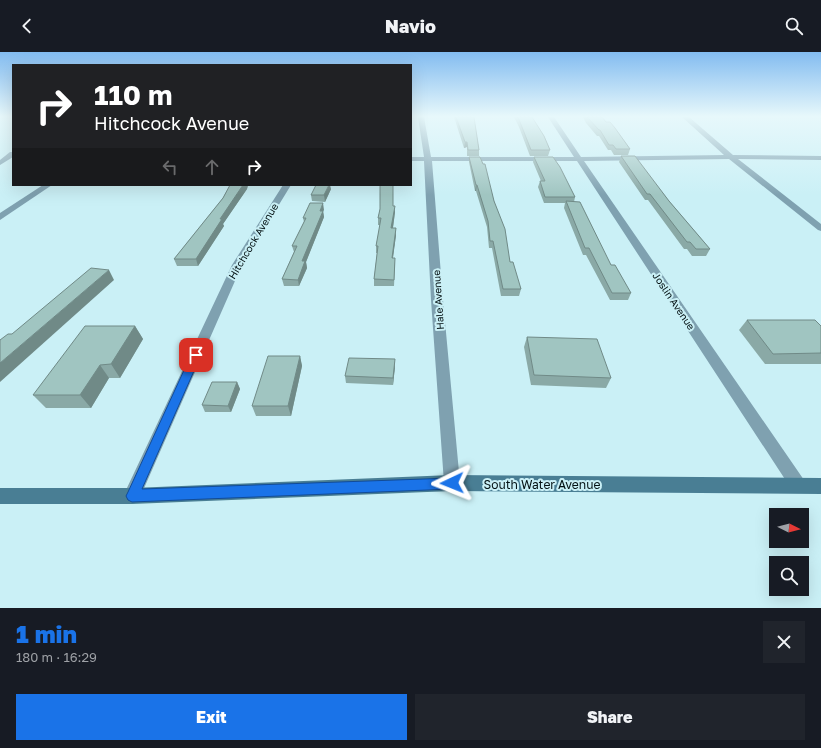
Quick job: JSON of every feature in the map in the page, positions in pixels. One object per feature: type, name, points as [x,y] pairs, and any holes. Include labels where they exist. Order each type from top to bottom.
[{"type":"main road","name":"South Water Avenue","points":[[0,496],[132,496],[452,483],[821,486]]},
{"type":"street","name":"Hale Avenue","points":[[425,143],[428,159],[452,483]]},
{"type":"street","name":"Joslin Avenue","points":[[568,143],[798,485]]},
{"type":"street","points":[[715,143],[821,228]]},
{"type":"street","points":[[0,163],[12,155]]},
{"type":"street","points":[[412,159],[731,157],[821,158]]},
{"type":"street","points":[[0,217],[46,186]]},
{"type":"street","name":"Hitchcock Avenue","points":[[132,496],[237,265],[286,186]]},
{"type":"building","points":[[467,143],[478,143],[479,150],[468,150]]},
{"type":"building","points":[[528,143],[547,143],[550,150],[531,150]]},
{"type":"building","points":[[608,143],[626,143],[630,149],[616,149],[613,145],[609,145]]},
{"type":"building","points":[[621,156],[635,156],[669,201],[710,249],[696,249],[690,242],[687,242],[650,194],[647,194]]},
{"type":"building","points":[[469,157],[480,157],[483,164],[485,164],[494,201],[505,229],[510,262],[513,262],[521,289],[503,289],[493,241],[490,241],[488,221],[476,185]]},
{"type":"building","points":[[534,157],[553,157],[560,167],[575,197],[545,197],[540,181],[545,181]]},
{"type":"building","points":[[229,186],[242,186],[196,259],[174,259],[223,198]]},
{"type":"building","points":[[316,186],[328,186],[324,195],[311,195]]},
{"type":"building","points":[[380,186],[393,186],[393,206],[395,206],[391,228],[396,228],[392,258],[395,258],[394,280],[374,279],[378,246],[376,246],[381,218],[378,218],[380,209]]},
{"type":"building","points":[[566,201],[580,202],[611,265],[615,265],[631,293],[612,293],[589,248],[585,248]]},
{"type":"building","points":[[310,203],[323,203],[320,211],[323,211],[302,261],[305,261],[298,280],[282,279],[297,246],[292,246],[306,218],[303,218]]},
{"type":"building","points":[[91,268],[109,270],[0,363],[0,340],[8,334],[12,334]]},
{"type":"building","points":[[747,320],[815,320],[821,326],[821,353],[773,354]]},
{"type":"building","points":[[85,326],[135,326],[111,364],[100,365],[80,395],[33,395]]},
{"type":"building","points":[[527,337],[597,339],[611,378],[534,375]]},
{"type":"building","points":[[268,356],[300,356],[288,406],[252,406]]},
{"type":"building","points":[[349,358],[395,359],[393,378],[345,376]]},
{"type":"building","points":[[212,382],[237,382],[228,406],[202,405]]},
{"type":"route","points":[[196,355],[132,496],[452,483]]}]
